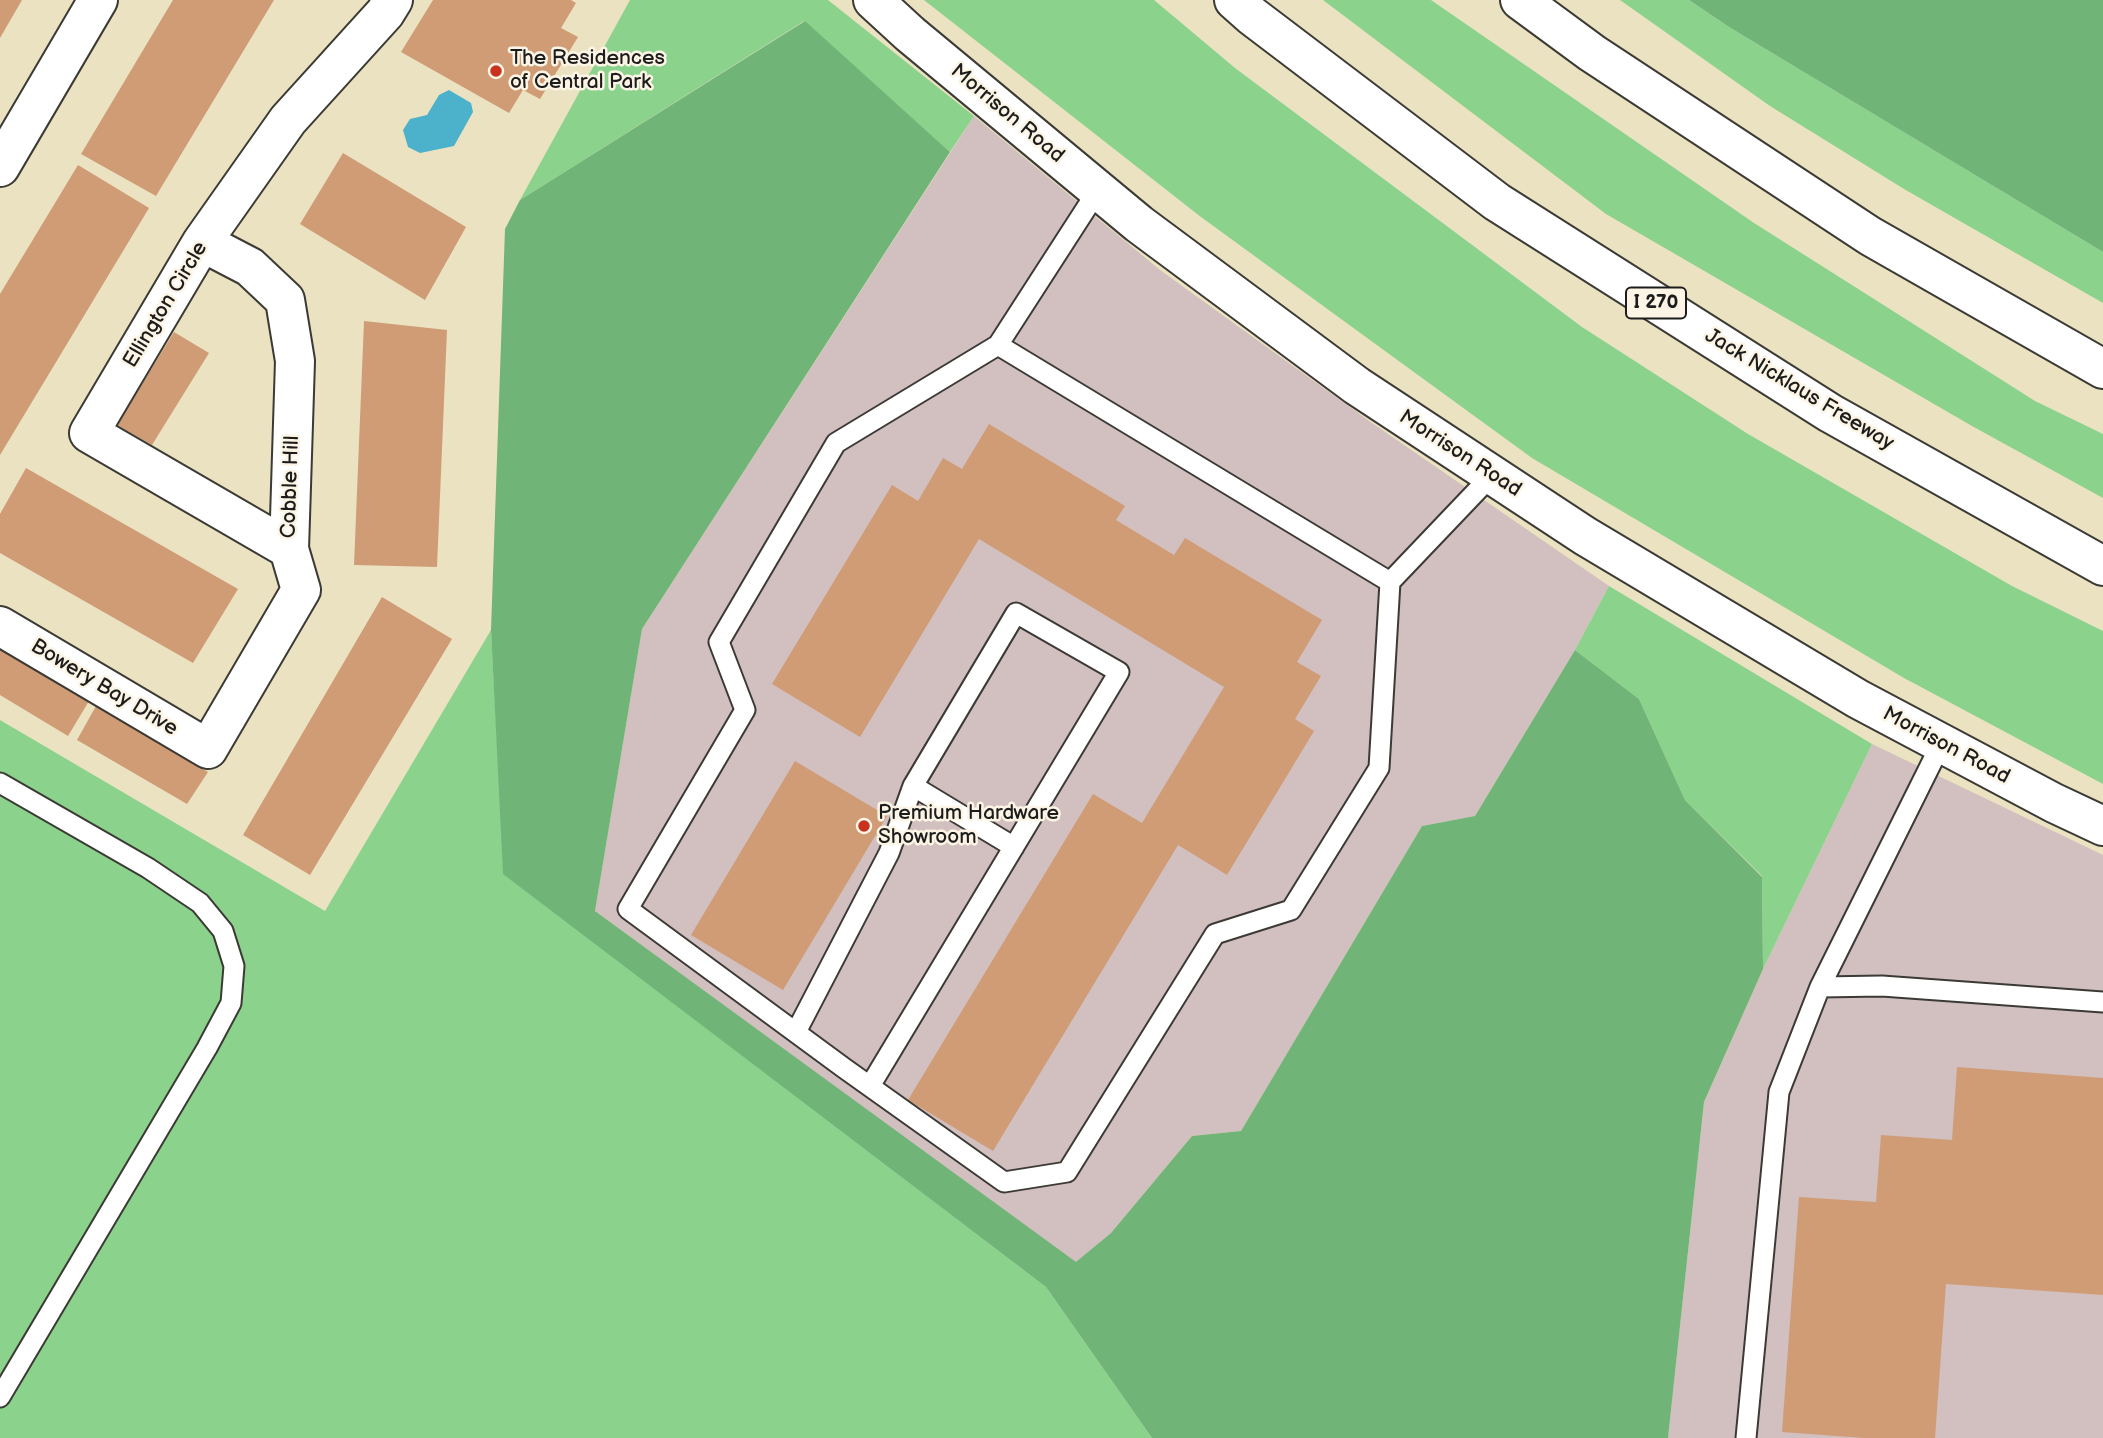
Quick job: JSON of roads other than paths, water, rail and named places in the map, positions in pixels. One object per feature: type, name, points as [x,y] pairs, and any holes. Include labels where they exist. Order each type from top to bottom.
[{"type":"main road","points":[[0,167],[98,0]]},
{"type":"main road","name":"Morrison Road","points":[[873,0],[1139,225],[1357,386],[1620,558],[1858,699],[2103,826]]},
{"type":"main road","name":"Jack Nicklaus Freeway","points":[[1234,0],[1497,202],[1830,413],[2103,566]]},
{"type":"main road","points":[[1520,0],[1591,53],[1870,236],[2103,369]]},
{"type":"main road","name":"Ellington Circle","points":[[289,550],[89,433],[202,242],[288,120],[380,4]]},
{"type":"main road","name":"Cobble Hill","points":[[202,242],[250,267],[285,300],[295,361],[289,550],[301,590],[208,750]]},
{"type":"main road","name":"Bowery Bay Drive","points":[[0,626],[208,750]]},
{"type":"lane","points":[[1098,190],[998,345],[836,443],[719,642],[745,710],[628,909],[870,1086],[1004,1182],[1067,1172],[1215,934],[1291,910],[1379,768],[1390,582],[1492,475]]},
{"type":"lane","points":[[998,345],[1390,582]]},
{"type":"lane","points":[[796,1032],[889,853],[913,786],[1016,612],[1119,672],[870,1086]]},
{"type":"lane","points":[[1746,1438],[1779,1092],[1820,987],[1941,744]]},
{"type":"lane","points":[[0,783],[148,868],[200,903],[223,931],[234,967],[231,1003],[213,1037],[0,1397]]},
{"type":"lane","points":[[913,786],[1014,847]]},
{"type":"lane","points":[[1820,987],[1882,986],[2103,1002]]},
{"type":"water","points":[[449,90],[471,103],[473,112],[454,146],[420,153],[408,147],[403,130],[410,119],[427,115],[439,95]]},
{"type":"place","name":"The Residences of Central Park","points":[[496,71]]},
{"type":"place","name":"Premium Hardware Showroom","points":[[864,826]]}]
